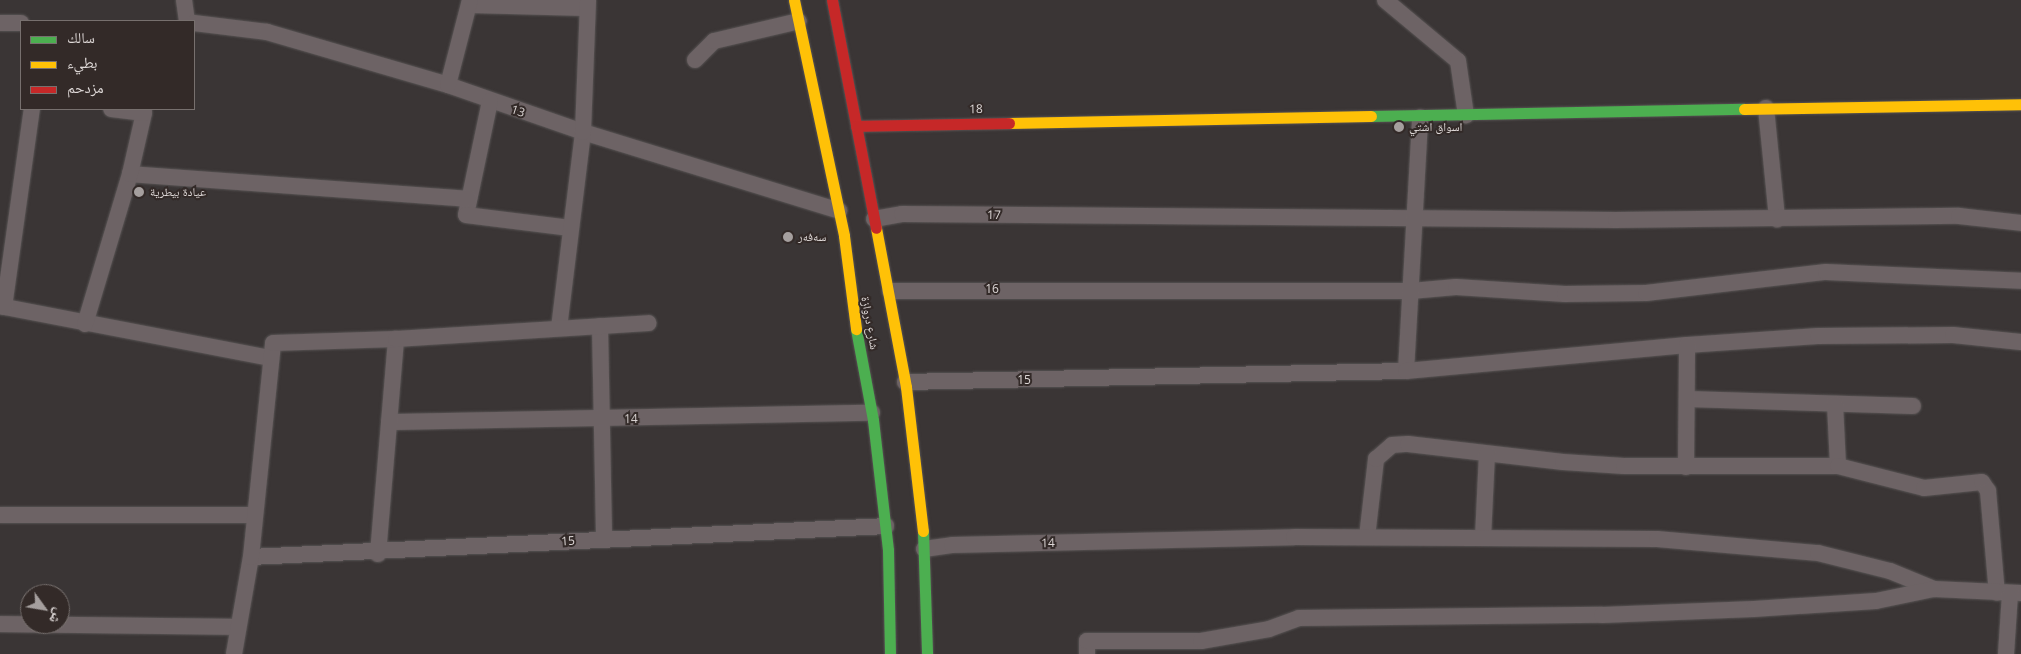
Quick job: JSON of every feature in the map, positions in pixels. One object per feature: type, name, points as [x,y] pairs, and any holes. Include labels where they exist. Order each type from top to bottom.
[{"type":"main road","name":"شارع دروازة","points":[[794,0],[839,211],[872,413],[886,526],[890,654]]},
{"type":"main road","name":"شارع دروازة","points":[[832,0],[874,219],[890,291],[905,382],[924,549],[927,654]]},
{"type":"main road","name":"18","points":[[856,126],[1068,121],[1579,115],[1766,108],[2021,104]]},
{"type":"street","points":[[184,0],[187,20]]},
{"type":"street","points":[[1385,0],[1458,61],[1466,115]]},
{"type":"street","points":[[448,85],[470,3],[588,4],[583,132],[559,328]]},
{"type":"street","points":[[695,60],[714,41],[799,22]]},
{"type":"street","points":[[0,23],[20,23]]},
{"type":"street","name":"13","points":[[195,24],[267,32],[448,85],[583,132],[839,211]]},
{"type":"street","points":[[490,101],[466,215],[570,228]]},
{"type":"street","points":[[1766,108],[1777,219]]},
{"type":"street","points":[[32,110],[2,306],[85,324],[270,358]]},
{"type":"street","points":[[85,324],[130,174],[144,113],[119,110]]},
{"type":"street","points":[[1406,371],[1416,219],[1420,117]]},
{"type":"street","points":[[130,174],[469,199]]},
{"type":"street","name":"17","points":[[874,219],[902,214],[1416,219],[1777,219],[1959,216],[2021,223]]},
{"type":"street","name":"16","points":[[890,291],[1094,289],[1411,291],[1456,287],[1565,294],[1646,293],[1826,272],[2021,281]]},
{"type":"street","points":[[234,654],[251,558],[272,343],[396,339],[648,323]]},
{"type":"street","points":[[600,326],[604,538]]},
{"type":"street","name":"15","points":[[905,382],[933,380],[1115,379],[1406,371],[1764,338],[1904,335],[2021,342]]},
{"type":"street","points":[[378,554],[396,339]]},
{"type":"street","points":[[1686,467],[1687,345]]},
{"type":"street","points":[[1688,399],[1913,406]]},
{"type":"street","points":[[1835,404],[1838,466]]},
{"type":"street","name":"14","points":[[389,422],[601,420],[872,413]]},
{"type":"street","points":[[1367,537],[1376,458],[1383,450],[1392,445],[1408,444],[1563,462],[1686,467],[1838,466],[1924,488],[1982,482],[1988,491],[2010,593],[2006,654]]},
{"type":"street","points":[[1483,538],[1487,454]]},
{"type":"street","points":[[0,516],[255,515]]},
{"type":"street","name":"15","points":[[251,558],[378,554],[604,538],[886,526]]},
{"type":"street","name":"14","points":[[924,549],[952,545],[1367,537],[1656,539],[1818,553],[1890,571],[1934,589]]},
{"type":"street","points":[[1087,654],[1087,641],[1201,641],[1269,629],[1299,618],[1602,615],[1754,609],[1876,601],[1934,589],[2010,593]]},
{"type":"street","points":[[0,624],[238,628]]},
{"type":"traffic: fast","points":[[1371,116],[1744,109]]},
{"type":"traffic: fast","points":[[856,329],[873,420],[888,550],[890,654]]},
{"type":"traffic: fast","points":[[923,531],[927,654]]},
{"type":"traffic: slow","points":[[794,0],[844,236],[856,329]]},
{"type":"traffic: slow","points":[[1744,109],[2021,104]]},
{"type":"traffic: slow","points":[[1009,123],[1371,116]]},
{"type":"traffic: slow","points":[[876,228],[906,387],[923,531]]},
{"type":"traffic: jam","points":[[832,0],[876,228]]},
{"type":"traffic: jam","points":[[856,126],[1009,123]]},
{"type":"place","name":"اسواق اشتي","points":[[1399,127]]},
{"type":"place","name":"عيادة بيطرية","points":[[139,192]]},
{"type":"place","name":"سەفەر","points":[[788,237]]}]
